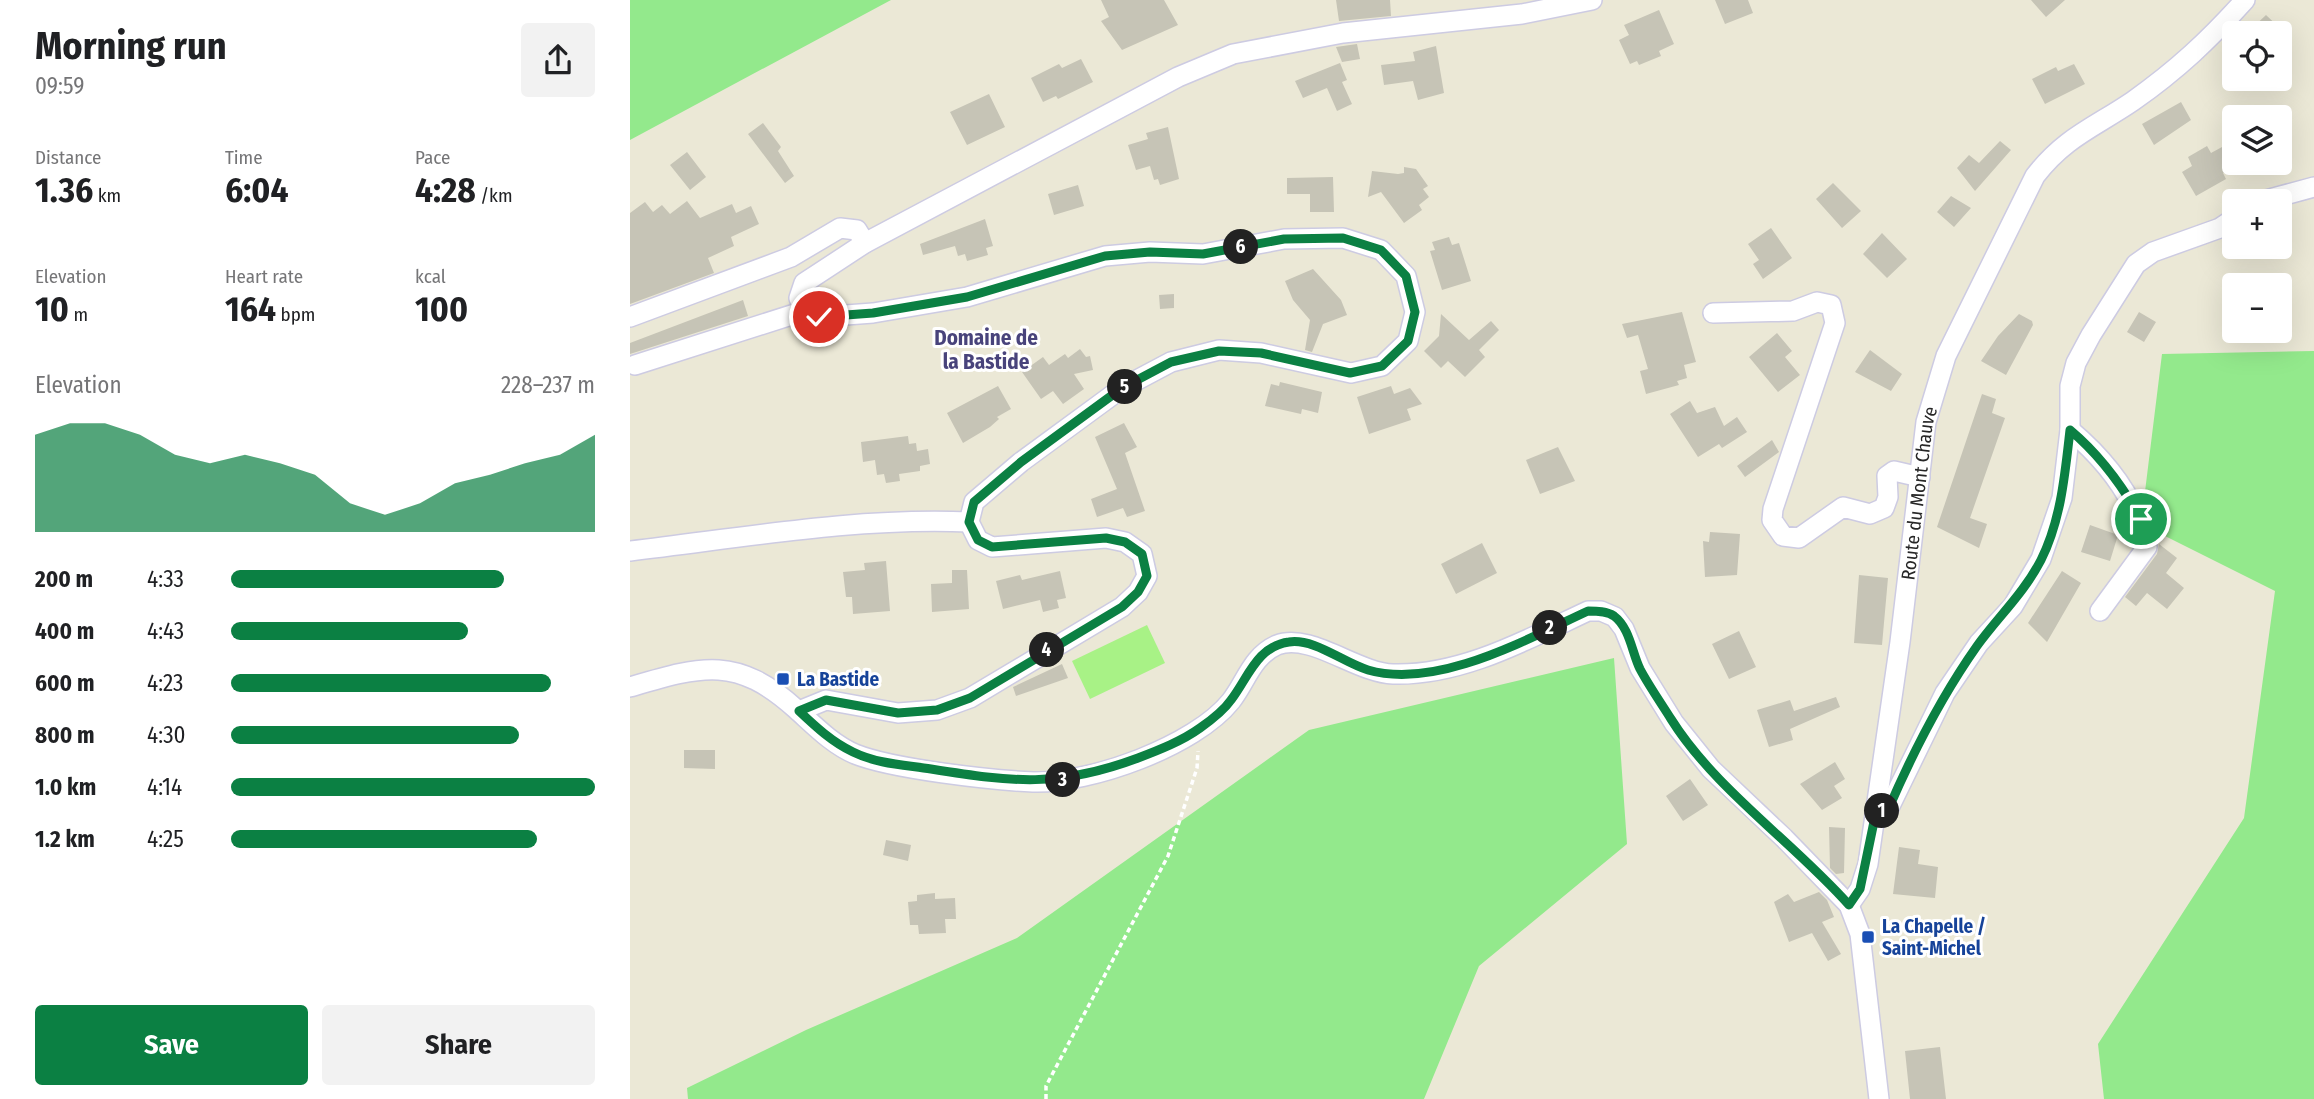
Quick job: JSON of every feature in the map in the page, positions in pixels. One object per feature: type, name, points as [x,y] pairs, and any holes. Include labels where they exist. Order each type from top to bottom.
[{"type":"street","points":[[804,311],[799,298],[804,283],[865,243],[1178,77],[1233,54],[1343,33],[1522,13],[1592,0]]},
{"type":"street","name":"Route du Mont Chauve","points":[[1849,905],[1860,889],[1864,876],[1876,812],[1926,422],[1946,356],[2035,176],[2068,140],[2132,102],[2199,51],[2245,0]]},
{"type":"street","points":[[2292,193],[2314,187]]},
{"type":"street","points":[[1876,812],[1888,810],[1945,693],[1979,643],[2013,606],[2041,559],[2062,498],[2070,430],[2070,386],[2076,363],[2136,264],[2153,252],[2222,227]]},
{"type":"street","points":[[630,317],[791,257],[840,228],[857,230],[865,243]]},
{"type":"street","points":[[635,365],[804,311],[819,317],[873,313],[967,297],[1105,256],[1150,252],[1203,254],[1284,239],[1343,238],[1381,250],[1406,276],[1415,312],[1408,341],[1382,366],[1350,373],[1261,353],[1219,351],[1171,362],[1122,388],[1021,462],[974,502],[969,522],[978,540],[992,547],[1106,538],[1125,542],[1142,554],[1147,576],[1138,592],[1122,607],[970,698],[937,710],[898,713],[826,700],[799,711]]},
{"type":"street","points":[[1713,313],[1793,311],[1817,302],[1830,305],[1835,313],[1835,323],[1773,509],[1772,520],[1783,536],[1799,538],[1843,506],[1870,514],[1884,508],[1888,497],[1887,476],[1894,471],[1920,477]]},
{"type":"street","points":[[2070,430],[2097,453],[2124,488],[2141,519],[2147,547],[2100,611]]},
{"type":"street","points":[[630,551],[817,529],[931,520],[969,522]]},
{"type":"street","points":[[630,687],[681,672],[704,668],[720,670],[759,680],[831,740],[856,754],[937,770],[1034,782],[1088,775],[1163,748],[1199,729],[1230,702],[1255,662],[1265,652],[1289,642],[1302,643],[1368,670],[1393,674],[1449,668],[1479,659],[1588,611],[1601,611],[1615,617],[1624,629],[1647,679],[1674,723],[1711,769],[1849,905],[1860,934],[1879,1099]]},
{"type":"path","points":[[1046,1099],[1046,1086],[1157,881],[1173,845],[1197,768],[1199,729]]},
{"type":"green space","points":[[630,0],[891,0],[630,140]]},
{"type":"green space","points":[[2314,351],[2314,1099],[2104,1099],[2098,1044],[2244,818],[2275,591],[2141,524],[2162,354]]},
{"type":"green space","points":[[1147,625],[1165,663],[1090,699],[1072,661]]},
{"type":"green space","points":[[1614,658],[1627,844],[1479,966],[1424,1099],[688,1099],[687,1088],[806,1030],[1017,938],[1309,730]]},
{"type":"building","points":[[1101,0],[1164,0],[1178,25],[1122,50],[1101,21],[1109,17]]},
{"type":"building","points":[[1336,0],[1390,0],[1391,16],[1339,21]]},
{"type":"building","points":[[1715,0],[1748,0],[1753,13],[1725,24]]},
{"type":"building","points":[[2031,0],[2065,0],[2046,17]]},
{"type":"building","points":[[1659,10],[1674,44],[1659,51],[1661,56],[1639,65],[1637,61],[1630,64],[1619,40],[1629,35],[1624,25]]},
{"type":"building","points":[[2266,15],[2272,21],[2260,21]]},
{"type":"building","points":[[1357,44],[1360,59],[1342,62],[1336,47]]},
{"type":"building","points":[[1436,46],[1444,93],[1418,100],[1413,81],[1384,85],[1381,65],[1415,61],[1413,52]]},
{"type":"building","points":[[1081,59],[1093,82],[1058,99],[1056,96],[1043,102],[1031,78],[1059,64],[1062,68]]},
{"type":"building","points":[[1340,63],[1347,80],[1342,82],[1352,104],[1337,111],[1327,88],[1303,98],[1295,81]]},
{"type":"building","points":[[2074,64],[2085,84],[2045,104],[2032,79],[2056,67],[2058,71]]},
{"type":"building","points":[[989,94],[1005,127],[967,145],[950,112]]},
{"type":"building","points":[[2181,102],[2191,120],[2154,145],[2142,124]]},
{"type":"building","points":[[763,123],[781,147],[778,151],[794,176],[785,183],[748,134]]},
{"type":"building","points":[[1168,127],[1179,179],[1160,185],[1158,179],[1154,180],[1150,166],[1136,170],[1128,145],[1148,139],[1146,133]]},
{"type":"building","points":[[2000,141],[2011,150],[1975,191],[1957,168],[1969,155],[1979,163]]},
{"type":"building","points":[[2207,146],[2211,153],[2222,147],[2222,175],[2226,179],[2196,196],[2182,172],[2192,166],[2188,157]]},
{"type":"building","points":[[687,152],[706,177],[690,190],[670,165]]},
{"type":"building","points":[[1404,167],[1416,169],[1428,186],[1423,189],[1429,197],[1419,205],[1422,210],[1404,223],[1381,192],[1368,197],[1372,171],[1398,174],[1404,173]]},
{"type":"building","points":[[1333,177],[1334,212],[1310,212],[1310,194],[1287,194],[1287,178]]},
{"type":"building","points":[[1833,183],[1861,211],[1842,228],[1816,199]]},
{"type":"building","points":[[1078,185],[1084,206],[1054,215],[1048,194]]},
{"type":"building","points":[[1951,196],[1971,208],[1954,227],[1937,212]]},
{"type":"building","points":[[687,201],[700,218],[732,204],[736,213],[751,206],[759,224],[731,237],[734,246],[708,258],[714,273],[630,304],[630,213],[645,202],[653,212],[662,205],[670,214]]},
{"type":"building","points":[[985,219],[993,246],[986,248],[988,255],[967,261],[965,254],[958,256],[955,246],[923,255],[920,244]]},
{"type":"building","points":[[1771,228],[1792,258],[1763,279],[1753,264],[1759,260],[1748,244]]},
{"type":"building","points":[[1882,233],[1907,259],[1887,278],[1863,254]]},
{"type":"building","points":[[1449,237],[1452,245],[1459,243],[1471,281],[1442,290],[1430,251],[1435,250],[1432,242]]},
{"type":"building","points":[[1313,269],[1341,300],[1347,315],[1323,324],[1312,352],[1305,350],[1310,320],[1293,300],[1285,281]]},
{"type":"building","points":[[1174,294],[1174,308],[1160,309],[1159,295]]},
{"type":"building","points":[[743,300],[748,316],[630,354],[630,343]]},
{"type":"building","points":[[1682,312],[1696,362],[1684,365],[1687,378],[1677,381],[1679,385],[1646,394],[1640,371],[1648,369],[1638,335],[1627,338],[1622,324]]},
{"type":"building","points":[[2139,312],[2156,322],[2144,342],[2127,332]]},
{"type":"building","points":[[1441,314],[1469,340],[1491,321],[1499,330],[1479,350],[1485,357],[1465,377],[1448,361],[1441,368],[1424,351],[1439,336]]},
{"type":"building","points":[[2019,314],[2032,321],[2033,325],[2006,375],[1981,361],[1998,336]]},
{"type":"building","points":[[1777,333],[1792,351],[1785,357],[1800,375],[1778,392],[1749,357]]},
{"type":"building","points":[[1080,349],[1086,357],[1090,356],[1093,370],[1074,374],[1084,389],[1063,404],[1053,391],[1041,399],[1022,372],[1043,357],[1049,365],[1065,354],[1068,358]]},
{"type":"building","points":[[1870,350],[1902,374],[1891,391],[1855,372]]},
{"type":"building","points":[[1280,382],[1322,392],[1318,413],[1302,409],[1301,414],[1265,406],[1271,384],[1279,386]]},
{"type":"building","points":[[998,386],[1011,409],[997,417],[999,419],[990,427],[963,443],[947,413]]},
{"type":"building","points":[[1391,386],[1394,394],[1410,388],[1422,404],[1407,409],[1411,420],[1369,434],[1357,397]]},
{"type":"building","points":[[1982,394],[1996,399],[1992,413],[2005,418],[1970,518],[1987,524],[1979,548],[1937,527]]},
{"type":"building","points":[[1690,401],[1697,413],[1715,407],[1724,426],[1737,417],[1747,432],[1722,448],[1719,444],[1698,457],[1670,414]]},
{"type":"building","points":[[1124,423],[1137,447],[1125,453],[1145,511],[1127,517],[1123,508],[1097,517],[1091,499],[1117,489],[1095,437]]},
{"type":"building","points":[[908,436],[909,444],[916,443],[917,451],[928,449],[930,464],[920,466],[920,471],[899,474],[900,481],[886,483],[884,474],[877,475],[875,460],[863,462],[861,442]]},
{"type":"building","points":[[1772,440],[1779,452],[1745,477],[1737,466]]},
{"type":"building","points":[[1558,447],[1575,481],[1540,494],[1526,460]]},
{"type":"building","points":[[2090,525],[2118,535],[2110,561],[2081,552]]},
{"type":"building","points":[[1710,532],[1740,534],[1737,575],[1705,577],[1703,541],[1709,542]]},
{"type":"building","points":[[1482,543],[1497,573],[1456,594],[1441,564]]},
{"type":"building","points":[[2159,544],[2177,558],[2166,573],[2184,588],[2167,609],[2147,593],[2136,606],[2125,597],[2157,554]]},
{"type":"building","points":[[886,561],[890,611],[853,614],[852,597],[846,597],[843,572],[865,570],[864,563]]},
{"type":"building","points":[[952,570],[967,570],[969,609],[932,612],[931,584],[952,583]]},
{"type":"building","points":[[1060,571],[1066,598],[1057,600],[1059,608],[1043,612],[1040,600],[1003,609],[996,581],[1020,575],[1022,580]]},
{"type":"building","points":[[2062,571],[2081,583],[2047,642],[2028,623]]},
{"type":"building","points":[[1859,575],[1888,578],[1882,645],[1854,643]]},
{"type":"building","points":[[1739,631],[1756,667],[1729,679],[1712,644]]},
{"type":"building","points":[[1062,664],[1068,678],[1016,696],[1013,687]]},
{"type":"building","points":[[1836,697],[1840,707],[1790,729],[1793,740],[1769,747],[1757,710],[1790,700],[1794,711]]},
{"type":"building","points":[[684,750],[715,750],[715,769],[684,768]]},
{"type":"building","points":[[1835,762],[1845,779],[1834,786],[1842,798],[1822,810],[1800,784]]},
{"type":"building","points":[[1690,779],[1708,805],[1683,821],[1666,796]]},
{"type":"building","points":[[1829,827],[1845,828],[1844,873],[1836,874],[1830,868]]},
{"type":"building","points":[[886,840],[911,845],[908,861],[883,855]]},
{"type":"building","points":[[1899,847],[1920,850],[1918,864],[1938,867],[1935,898],[1893,894]]},
{"type":"building","points":[[1819,892],[1827,900],[1834,917],[1822,922],[1841,954],[1828,961],[1812,933],[1789,942],[1774,902],[1788,894],[1794,902]]},
{"type":"building","points":[[935,893],[935,899],[955,898],[956,919],[945,919],[946,933],[919,934],[918,925],[910,925],[908,902],[917,901],[917,895]]},
{"type":"building","points":[[1940,1047],[1946,1099],[1910,1099],[1905,1051]]},
{"type":"place","name":"La Bastide","points":[[783,679]]},
{"type":"place","name":"La Chapelle / Saint-Michel","points":[[1868,937]]},
{"type":"district","name":"Domaine de la Bastide","points":[[986,350]]},
{"type":"route","points":[[819,317],[873,313],[967,297],[1105,256],[1150,252],[1203,254],[1284,239],[1343,238],[1381,250],[1406,276],[1415,312],[1408,341],[1382,366],[1350,373],[1261,353],[1219,351],[1171,362],[1122,388],[1021,462],[974,502],[969,522],[978,540],[992,547],[1041,540],[1106,538],[1125,542],[1142,554],[1147,576],[1138,592],[1122,607],[970,698],[937,710],[898,713],[826,700],[799,711],[831,740],[856,754],[937,770],[1034,782],[1088,775],[1122,764],[1163,748],[1199,729],[1230,702],[1255,662],[1265,652],[1289,642],[1302,643],[1368,670],[1393,674],[1449,668],[1479,659],[1588,611],[1601,611],[1615,617],[1624,629],[1640,668],[1674,723],[1711,769],[1849,905],[1860,889],[1868,863],[1876,812],[1888,810],[1945,693],[1979,643],[2013,606],[2041,559],[2062,498],[2070,430],[2097,453],[2124,488],[2141,519]]}]
